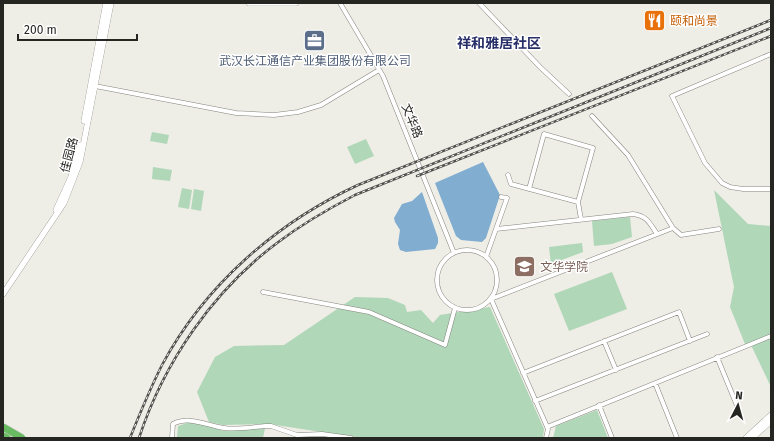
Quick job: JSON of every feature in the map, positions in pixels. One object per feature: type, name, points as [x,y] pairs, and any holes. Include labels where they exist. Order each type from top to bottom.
[{"type":"highway","points":[[3,427],[22,438]]},
{"type":"highway","points":[[3,436],[7,438]]},
{"type":"street","name":"佳园路","points":[[3,288],[58,207],[70,177],[80,147],[106,3]]},
{"type":"street","name":"佳园路","points":[[3,294],[64,203],[80,162],[111,3]]},
{"type":"street","points":[[249,3],[296,3]]},
{"type":"street","name":"文华路","points":[[340,3],[383,76],[454,252]]},
{"type":"street","points":[[479,3],[540,67],[569,94]]},
{"type":"street","points":[[771,54],[672,96],[705,163],[722,183],[730,187],[742,189],[771,189]]},
{"type":"street","points":[[95,86],[236,113],[274,116],[298,112],[321,105],[379,70]]},
{"type":"street","points":[[592,116],[628,155],[674,228],[682,235],[719,229]]},
{"type":"street","points":[[529,189],[544,134],[593,148],[578,202],[581,219]]},
{"type":"street","points":[[508,175],[511,184],[578,202]]},
{"type":"street","points":[[486,258],[507,198],[502,197]]},
{"type":"street","points":[[496,229],[633,214],[641,215],[647,219],[657,234]]},
{"type":"street","points":[[546,438],[548,430],[547,427],[491,299],[497,280],[495,270],[490,261],[474,251],[464,250],[454,252],[446,258],[440,266],[437,280],[440,294],[446,302],[454,308],[464,310],[474,309],[491,299],[674,228]]},
{"type":"street","points":[[263,292],[369,312],[445,345],[454,308]]},
{"type":"street","points":[[523,373],[679,312],[690,341]]},
{"type":"street","points":[[535,401],[707,334]]},
{"type":"street","points":[[547,427],[771,336]]},
{"type":"street","points":[[604,341],[616,370]]},
{"type":"street","points":[[717,357],[740,413]]},
{"type":"street","points":[[655,383],[677,438]]},
{"type":"street","points":[[599,405],[612,438]]},
{"type":"street","points":[[746,438],[771,415]]},
{"type":"street","points":[[172,438],[173,424],[181,420],[197,421],[225,428],[271,426],[297,435],[322,434],[351,438]]},
{"type":"street","points":[[752,438],[771,421]]},
{"type":"green space","points":[[152,132],[169,135],[167,144],[150,141]]},
{"type":"green space","points":[[366,139],[374,156],[355,164],[347,147]]},
{"type":"green space","points":[[153,167],[172,170],[170,181],[152,179]]},
{"type":"green space","points":[[182,188],[192,190],[189,209],[178,207]]},
{"type":"green space","points":[[194,189],[204,191],[201,211],[191,209]]},
{"type":"green space","points":[[714,190],[748,224],[771,226],[771,387],[751,345],[745,344],[730,307],[734,287]]},
{"type":"green space","points":[[630,217],[632,237],[612,244],[594,246],[592,221]]},
{"type":"green space","points":[[582,243],[583,252],[551,264],[549,247]]},
{"type":"green space","points":[[612,272],[627,309],[569,331],[554,294]]},
{"type":"green space","points":[[355,297],[388,298],[405,305],[407,312],[421,310],[433,323],[440,315],[490,307],[544,429],[543,438],[361,438],[269,424],[223,425],[209,422],[197,392],[215,357],[234,346],[284,345]]},
{"type":"green space","points":[[597,410],[608,438],[553,438],[556,426]]},
{"type":"green space","points":[[187,423],[196,423],[224,431],[265,428],[263,438],[177,438],[178,426]]},
{"type":"water","points":[[483,162],[500,195],[486,238],[482,242],[461,240],[456,236],[435,183]]},
{"type":"water","points":[[422,192],[438,238],[438,243],[435,249],[406,252],[400,250],[398,244],[400,230],[394,218],[402,204],[412,201]]},
{"type":"railway","points":[[130,438],[162,365],[179,336],[199,308],[245,259],[299,218],[328,200],[358,185],[771,20]]},
{"type":"railway","points":[[139,438],[149,410],[162,382],[193,330],[232,283],[254,262],[286,236],[306,223],[355,195],[771,28]]},
{"type":"railway","points":[[417,176],[771,36]]},
{"type":"place","name":"颐和尚景","points":[[655,21]]},
{"type":"place","name":"武汉长江通信产业集团股份有限公司","points":[[315,40]]},
{"type":"place","name":"文华学院","points":[[524,267]]},
{"type":"district","name":"祥和雅居社区","points":[[499,43]]}]
